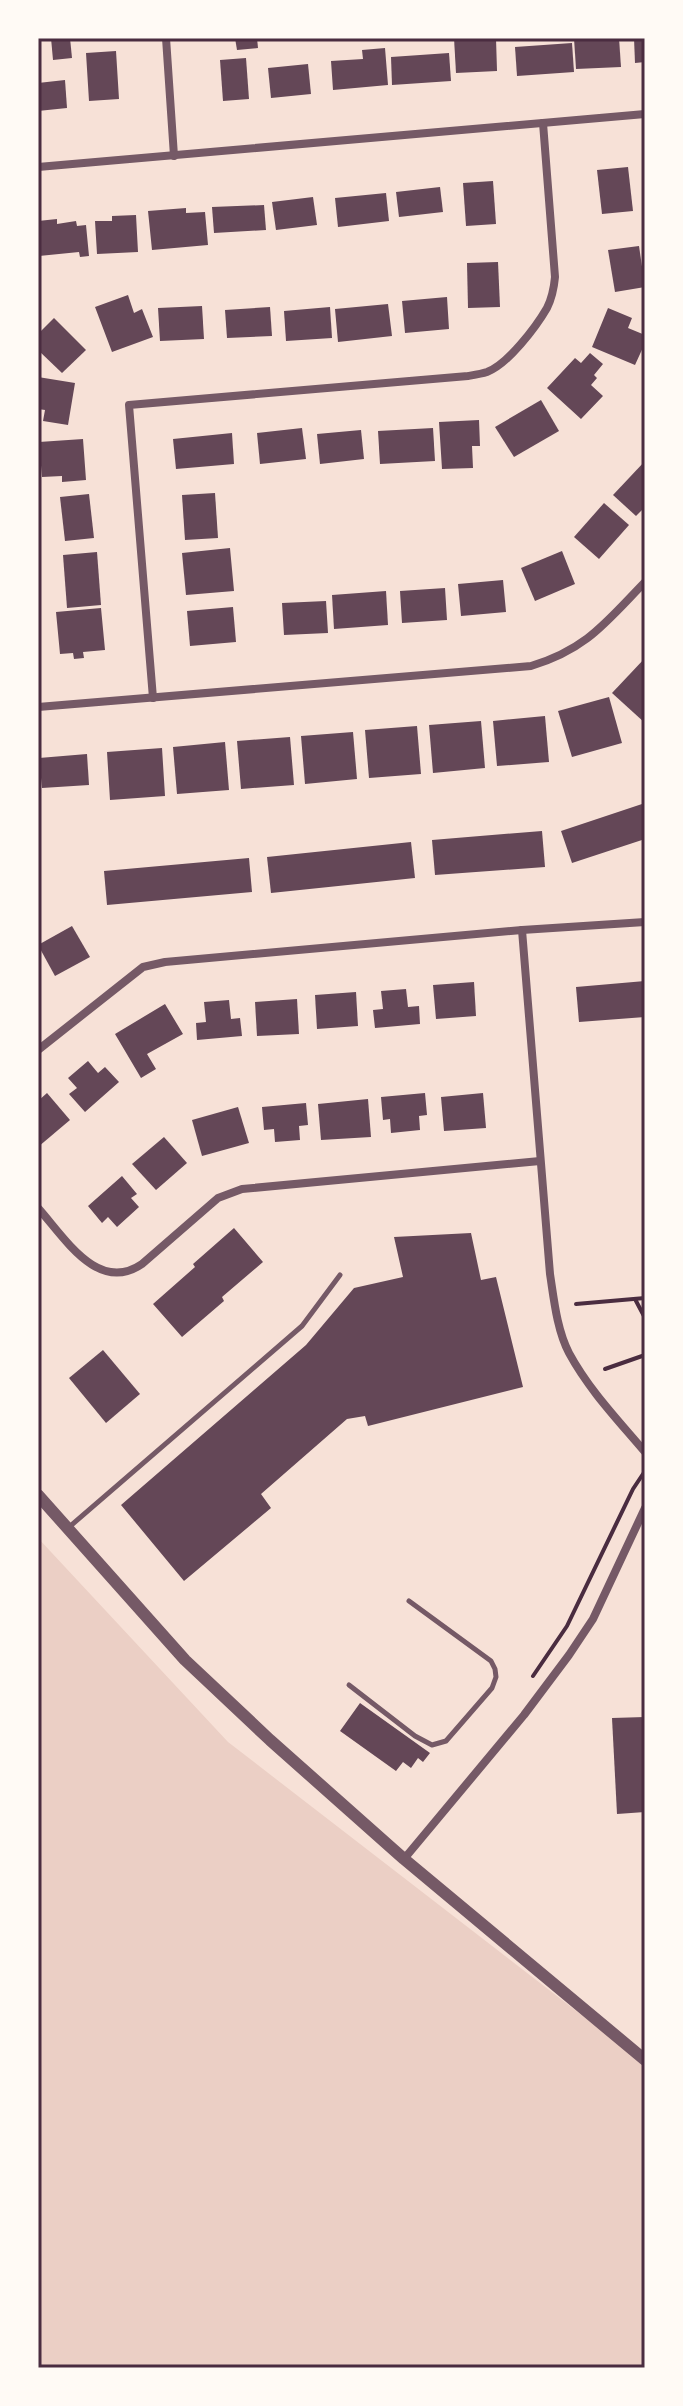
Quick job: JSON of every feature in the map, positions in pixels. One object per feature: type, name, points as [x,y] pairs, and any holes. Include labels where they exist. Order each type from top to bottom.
[{"type":"street","points":[[166,38],[174,156]]},
{"type":"street","points":[[38,167],[645,114]]},
{"type":"street","points":[[153,698],[129,405],[468,376],[488,372],[500,364],[511,355],[546,309],[553,293],[555,277],[543,123]]},
{"type":"street","points":[[38,707],[531,666],[555,659],[578,647],[645,582]]},
{"type":"street","points":[[38,1050],[143,967],[165,962],[645,922]]},
{"type":"street","points":[[522,930],[551,1283],[558,1317],[568,1350],[591,1389],[645,1452]]},
{"type":"street","points":[[38,1208],[85,1260],[99,1270],[114,1274],[129,1273],[218,1198],[242,1189],[540,1161]]},
{"type":"street","points":[[38,1495],[185,1660],[270,1740],[404,1859],[645,2060]]},
{"type":"street","points":[[404,1859],[524,1715],[569,1655],[593,1619],[645,1508]]},
{"type":"lane","points":[[67,1528],[302,1326],[340,1275]]},
{"type":"lane","points":[[349,1685],[415,1736],[432,1745],[446,1741],[492,1688],[496,1677],[491,1661],[409,1601]]},
{"type":"path","points":[[576,1304],[645,1298]]},
{"type":"path","points":[[634,1299],[645,1318]]},
{"type":"path","points":[[605,1369],[645,1355]]},
{"type":"path","points":[[530,1682],[567,1626],[633,1489],[645,1471]]},
{"type":"shaded area","points":[[38,1538],[228,1742],[645,2064],[645,2368],[38,2368]]},
{"type":"building","points":[[51,38],[70,38],[72,58],[53,60]]},
{"type":"building","points":[[235,38],[257,38],[258,48],[237,50]]},
{"type":"building","points":[[454,38],[496,38],[497,71],[456,73]]},
{"type":"building","points":[[574,38],[619,38],[621,67],[576,69]]},
{"type":"building","points":[[634,38],[645,38],[645,62],[635,63]]},
{"type":"building","points":[[572,43],[574,72],[517,76],[515,47]]},
{"type":"building","points":[[385,48],[388,85],[333,90],[331,61],[363,59],[362,50]]},
{"type":"building","points":[[116,51],[119,99],[89,101],[86,53]]},
{"type":"building","points":[[449,53],[451,81],[392,85],[391,57]]},
{"type":"building","points":[[246,58],[249,99],[223,101],[220,60]]},
{"type":"building","points":[[308,64],[311,94],[271,98],[268,68]]},
{"type":"building","points":[[65,80],[67,108],[38,111],[38,83]]},
{"type":"building","points":[[628,167],[633,211],[602,214],[597,170]]},
{"type":"building","points":[[493,181],[496,224],[466,226],[463,183]]},
{"type":"building","points":[[440,187],[443,212],[399,217],[396,192]]},
{"type":"building","points":[[386,193],[389,221],[338,227],[335,198]]},
{"type":"building","points":[[313,197],[317,225],[276,230],[272,202]]},
{"type":"building","points":[[264,205],[266,230],[214,233],[212,207]]},
{"type":"building","points":[[186,208],[186,213],[205,212],[208,245],[152,250],[148,211]]},
{"type":"building","points":[[136,215],[138,252],[97,254],[95,221],[112,221],[112,216]]},
{"type":"building","points":[[57,219],[57,224],[76,221],[77,226],[86,225],[89,256],[80,257],[79,252],[39,256],[38,221]]},
{"type":"building","points":[[639,246],[645,287],[615,292],[608,250]]},
{"type":"building","points":[[498,262],[500,307],[468,308],[467,263]]},
{"type":"building","points":[[128,295],[134,313],[142,309],[153,337],[112,352],[95,307]]},
{"type":"building","points":[[447,297],[449,329],[405,333],[402,301]]},
{"type":"building","points":[[388,304],[392,336],[338,342],[335,309]]},
{"type":"building","points":[[202,306],[204,339],[160,341],[158,308]]},
{"type":"building","points":[[270,307],[272,336],[227,338],[225,310]]},
{"type":"building","points":[[330,307],[332,338],[286,341],[284,311]]},
{"type":"building","points":[[608,308],[632,318],[628,328],[645,335],[645,343],[635,365],[592,347]]},
{"type":"building","points":[[54,318],[86,350],[62,373],[38,350],[38,334]]},
{"type":"building","points":[[590,353],[603,364],[591,385],[603,396],[581,419],[547,388],[575,358],[581,363]]},
{"type":"building","points":[[38,377],[75,383],[68,425],[43,421],[45,410],[38,409]]},
{"type":"building","points":[[541,400],[559,431],[514,457],[495,427]]},
{"type":"building","points":[[479,420],[480,446],[472,446],[473,468],[442,469],[439,422]]},
{"type":"building","points":[[302,428],[306,459],[260,464],[257,433]]},
{"type":"building","points":[[433,428],[435,461],[380,464],[378,431]]},
{"type":"building","points":[[361,430],[364,459],[320,464],[317,434]]},
{"type":"building","points":[[232,433],[234,464],[176,469],[173,439]]},
{"type":"building","points":[[83,439],[86,480],[62,482],[62,476],[42,477],[39,442]]},
{"type":"building","points":[[645,461],[645,507],[636,516],[613,495]]},
{"type":"building","points":[[215,493],[218,538],[185,540],[182,495]]},
{"type":"building","points":[[89,494],[94,538],[65,541],[60,497]]},
{"type":"building","points":[[604,503],[629,525],[599,559],[574,537]]},
{"type":"building","points":[[230,548],[234,591],[186,595],[182,553]]},
{"type":"building","points":[[562,551],[575,584],[535,601],[521,568]]},
{"type":"building","points":[[97,552],[101,605],[67,608],[63,555]]},
{"type":"building","points":[[503,580],[506,612],[461,616],[458,584]]},
{"type":"building","points":[[445,588],[447,620],[402,623],[400,591]]},
{"type":"building","points":[[386,591],[388,625],[334,629],[332,595]]},
{"type":"building","points":[[326,601],[328,633],[284,635],[282,603]]},
{"type":"building","points":[[233,607],[236,642],[190,646],[187,611]]},
{"type":"building","points":[[101,608],[105,650],[83,652],[84,658],[74,659],[73,653],[60,654],[56,612]]},
{"type":"building","points":[[645,658],[645,723],[612,693]]},
{"type":"building","points":[[609,697],[622,743],[572,757],[558,711]]},
{"type":"building","points":[[545,716],[549,762],[497,766],[493,721]]},
{"type":"building","points":[[481,721],[485,768],[433,773],[429,725]]},
{"type":"building","points":[[417,726],[421,774],[369,778],[365,730]]},
{"type":"building","points":[[353,732],[357,779],[305,784],[301,736]]},
{"type":"building","points":[[290,737],[294,785],[241,789],[237,741]]},
{"type":"building","points":[[225,742],[229,790],[177,794],[173,747]]},
{"type":"building","points":[[162,748],[165,796],[110,800],[107,752]]},
{"type":"building","points":[[87,754],[89,785],[42,788],[39,758]]},
{"type":"building","points":[[645,803],[645,839],[572,863],[561,831]]},
{"type":"building","points":[[542,831],[545,867],[435,875],[432,840]]},
{"type":"building","points":[[411,842],[415,878],[271,893],[267,857]]},
{"type":"building","points":[[249,858],[252,892],[107,905],[104,871]]},
{"type":"building","points":[[72,926],[90,957],[55,976],[38,945]]},
{"type":"building","points":[[645,981],[645,1017],[579,1022],[576,987]]},
{"type":"building","points":[[474,982],[476,1016],[436,1019],[433,985]]},
{"type":"building","points":[[406,989],[408,1007],[419,1006],[420,1024],[375,1028],[373,1010],[383,1009],[381,991]]},
{"type":"building","points":[[356,992],[358,1026],[317,1029],[315,995]]},
{"type":"building","points":[[297,999],[299,1034],[257,1036],[255,1002]]},
{"type":"building","points":[[229,1000],[231,1019],[240,1018],[242,1036],[197,1040],[196,1023],[206,1022],[204,1002]]},
{"type":"building","points":[[165,1004],[183,1034],[147,1054],[156,1069],[141,1078],[115,1034]]},
{"type":"building","points":[[88,1061],[98,1073],[105,1067],[119,1082],[85,1112],[69,1094],[77,1088],[68,1078]]},
{"type":"building","points":[[47,1093],[70,1120],[38,1147],[38,1101]]},
{"type":"building","points":[[425,1093],[427,1115],[419,1116],[420,1130],[391,1133],[390,1119],[383,1120],[381,1097]]},
{"type":"building","points":[[483,1093],[486,1128],[444,1131],[441,1097]]},
{"type":"building","points":[[368,1099],[371,1137],[321,1140],[318,1104]]},
{"type":"building","points":[[306,1103],[308,1125],[299,1126],[300,1140],[275,1142],[274,1129],[264,1130],[262,1107]]},
{"type":"building","points":[[238,1107],[249,1143],[202,1156],[192,1120]]},
{"type":"building","points":[[164,1137],[187,1163],[156,1190],[132,1164]]},
{"type":"building","points":[[122,1176],[137,1194],[131,1198],[139,1207],[117,1227],[108,1217],[102,1223],[88,1206]]},
{"type":"building","points":[[234,1228],[263,1262],[182,1337],[153,1304]]},
{"type":"building","points":[[471,1233],[481,1280],[496,1277],[523,1387],[368,1426],[365,1416],[347,1419],[261,1494],[271,1508],[184,1581],[121,1505],[306,1345],[354,1288],[403,1277],[394,1237]]},
{"type":"building","points":[[103,1350],[140,1394],[106,1423],[69,1378]]},
{"type":"building","points":[[360,1703],[430,1753],[423,1762],[418,1758],[411,1768],[403,1762],[396,1771],[340,1731]]},
{"type":"building","points":[[645,1717],[645,1812],[617,1814],[612,1718]]}]
